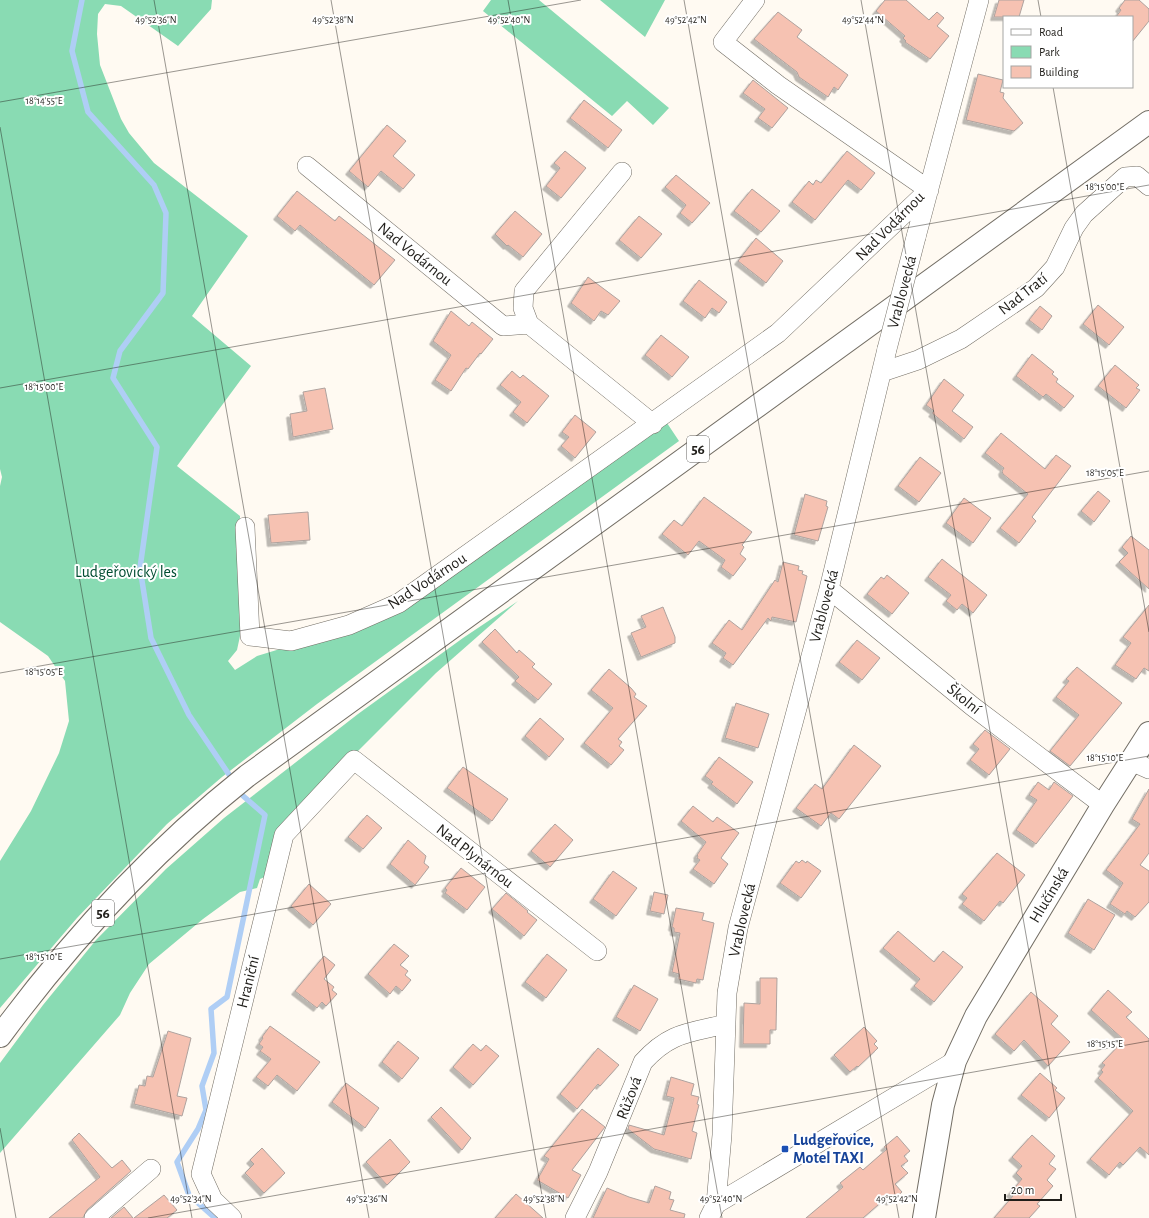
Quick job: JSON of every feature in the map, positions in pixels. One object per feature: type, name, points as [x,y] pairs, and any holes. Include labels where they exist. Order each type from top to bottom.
[{"type":"main road","name":"56","points":[[0,1036],[41,983],[124,889],[169,843],[217,800],[247,776],[1149,122]]},
{"type":"main road","name":"Hlučínská","points":[[924,1218],[943,1105],[955,1061],[976,1016],[1103,805],[1140,765],[1149,733]]},
{"type":"street","name":"Nad Vodárnou","points":[[245,527],[250,636],[291,640],[349,625],[399,603],[778,334],[928,190],[778,86],[723,42],[755,0]]},
{"type":"street","name":"Vrablovecká","points":[[712,1211],[722,1136],[727,993],[738,928],[829,588],[887,349],[979,0]]},
{"type":"street","name":"Nad Vodárnou","points":[[308,166],[503,326],[529,324]]},
{"type":"street","points":[[622,172],[524,291],[523,308],[529,324],[653,424]]},
{"type":"street","name":"Nad Tratí","points":[[882,372],[918,360],[961,340],[1036,288],[1055,267],[1078,222],[1125,177],[1137,176],[1149,186]]},
{"type":"street","name":"Školní","points":[[829,588],[972,706],[1103,805]]},
{"type":"street","name":"Nad Plynárnou","points":[[354,760],[597,951]]},
{"type":"street","name":"Hraniční","points":[[232,1218],[213,1200],[202,1174],[284,835],[354,760]]},
{"type":"street","name":"Růžová","points":[[575,1218],[598,1172],[643,1062],[655,1048],[677,1035],[726,1024]]},
{"type":"street","points":[[712,1211],[955,1061]]},
{"type":"street","points":[[94,1218],[151,1169]]},
{"type":"green space","name":"Ludgeřovický les","points":[[0,0],[212,0],[211,9],[178,46],[121,6],[105,4],[98,14],[97,34],[100,65],[121,119],[129,133],[154,163],[248,236],[192,316],[251,366],[177,466],[240,516],[240,636],[237,650],[228,661],[235,670],[257,656],[280,649],[335,638],[667,423],[679,441],[317,704],[222,777],[167,824],[77,918],[0,1008],[0,861],[31,811],[59,753],[69,721],[65,681],[48,656],[0,622],[0,486],[2,477],[0,469]]},
{"type":"green space","points":[[491,0],[539,0],[669,108],[653,125],[627,101],[612,116],[483,11]]},
{"type":"green space","points":[[600,0],[665,0],[645,37]]},
{"type":"green space","points":[[518,601],[436,673],[349,760],[267,876],[260,879],[257,888],[240,892],[203,919],[149,964],[130,993],[120,1015],[0,1153],[0,1063],[43,1005],[96,940],[166,869],[224,818],[358,714],[463,638]]},
{"type":"building","points":[[885,0],[906,0],[929,20],[937,12],[944,18],[937,26],[949,36],[930,59],[905,42],[906,41],[903,38],[905,36],[876,11]]},
{"type":"building","points":[[999,0],[1024,0],[1019,16],[994,17]]},
{"type":"building","points":[[1125,0],[1139,0],[1149,9],[1149,21],[1133,41],[1133,16],[1117,16],[1121,10],[1119,8]]},
{"type":"building","points":[[778,12],[802,30],[797,37],[848,75],[838,90],[834,87],[828,97],[799,77],[797,72],[754,39]]},
{"type":"building","points":[[978,74],[1003,80],[1000,92],[1004,93],[1003,98],[1023,123],[1014,131],[966,120]]},
{"type":"building","points":[[753,80],[788,108],[772,128],[758,118],[765,109],[743,93]]},
{"type":"building","points":[[584,100],[622,130],[608,148],[570,118]]},
{"type":"building","points":[[387,125],[406,141],[393,156],[415,175],[403,189],[381,171],[368,187],[349,171]]},
{"type":"building","points":[[565,151],[586,168],[561,198],[546,186],[560,168],[554,163]]},
{"type":"building","points":[[847,151],[875,173],[861,190],[848,180],[815,220],[792,202],[809,181],[813,185],[816,180],[821,183]]},
{"type":"building","points":[[676,175],[710,203],[692,223],[680,213],[686,205],[665,187]]},
{"type":"building","points":[[752,189],[780,211],[761,232],[734,211]]},
{"type":"building","points":[[297,191],[335,221],[339,216],[395,260],[374,285],[300,225],[295,231],[277,216]]},
{"type":"building","points":[[515,211],[542,234],[523,257],[508,245],[507,246],[495,234]]},
{"type":"building","points":[[639,216],[662,234],[641,258],[619,240]]},
{"type":"building","points":[[756,238],[783,261],[766,283],[738,261]]},
{"type":"building","points":[[588,277],[620,301],[608,315],[601,311],[594,321],[571,303]]},
{"type":"building","points":[[699,280],[727,302],[719,313],[712,308],[705,318],[683,301]]},
{"type":"building","points":[[1098,305],[1124,327],[1109,345],[1083,324]]},
{"type":"building","points":[[1040,306],[1052,316],[1042,330],[1029,320]]},
{"type":"building","points":[[451,311],[469,326],[472,322],[493,339],[468,369],[466,368],[451,391],[435,380],[451,355],[433,341]]},
{"type":"building","points":[[661,335],[689,357],[672,377],[645,355]]},
{"type":"building","points":[[1032,354],[1054,372],[1052,374],[1058,379],[1056,382],[1074,396],[1064,408],[1046,394],[1043,397],[1016,376]]},
{"type":"building","points":[[1115,365],[1139,385],[1136,388],[1140,390],[1126,408],[1098,386]]},
{"type":"building","points":[[512,371],[520,378],[523,375],[549,396],[527,423],[513,412],[521,402],[500,385]]},
{"type":"building","points":[[944,379],[964,395],[952,411],[973,427],[964,439],[932,413],[934,411],[926,405]]},
{"type":"building","points":[[325,388],[333,429],[293,437],[290,414],[307,411],[303,392]]},
{"type":"building","points":[[575,415],[596,432],[575,458],[561,446],[569,437],[562,432]]},
{"type":"building","points":[[1001,433],[1045,469],[1056,455],[1071,466],[1032,517],[1036,521],[1019,543],[1000,528],[1028,494],[1003,474],[1002,471],[1004,468],[985,453]]},
{"type":"building","points":[[920,457],[941,473],[919,502],[898,486]]},
{"type":"building","points":[[1098,491],[1110,501],[1094,522],[1081,511]]},
{"type":"building","points":[[805,494],[827,501],[826,506],[828,507],[818,541],[794,535]]},
{"type":"building","points":[[704,497],[752,532],[742,545],[744,547],[740,554],[746,559],[733,576],[721,567],[725,560],[699,541],[688,555],[662,534],[674,520],[682,526]]},
{"type":"building","points":[[964,498],[991,518],[973,543],[946,523]]},
{"type":"building","points":[[308,512],[310,540],[271,543],[268,515]]},
{"type":"building","points":[[1131,536],[1149,550],[1149,589],[1119,562],[1128,553],[1122,547]]},
{"type":"building","points":[[942,559],[987,595],[973,613],[962,604],[957,610],[946,601],[951,595],[928,577]]},
{"type":"building","points":[[783,562],[799,566],[798,570],[803,571],[802,574],[807,576],[796,622],[772,617],[771,621],[768,618],[733,665],[723,658],[726,653],[712,643],[729,620],[742,630],[775,580],[778,582]]},
{"type":"building","points":[[887,575],[909,593],[892,614],[867,594],[881,577],[884,579]]},
{"type":"building","points":[[1149,605],[1149,671],[1144,668],[1136,679],[1115,665],[1131,643],[1123,637]]},
{"type":"building","points":[[663,607],[675,637],[675,643],[641,657],[631,633],[646,627],[641,616]]},
{"type":"building","points":[[495,629],[517,653],[519,650],[535,664],[532,667],[552,684],[538,700],[515,681],[519,677],[482,642]]},
{"type":"building","points":[[857,640],[880,658],[862,680],[839,662]]},
{"type":"building","points":[[1077,667],[1122,703],[1070,766],[1050,751],[1079,715],[1056,697],[1069,681],[1066,679]]},
{"type":"building","points":[[609,669],[631,688],[636,694],[634,697],[647,706],[618,739],[622,742],[619,746],[624,750],[611,765],[584,743],[613,708],[591,690]]},
{"type":"building","points":[[736,703],[769,714],[758,748],[725,738]]},
{"type":"building","points":[[540,718],[564,739],[549,757],[525,736]]},
{"type":"building","points":[[985,730],[1010,749],[989,775],[970,760],[979,749],[973,744]]},
{"type":"building","points":[[854,745],[881,766],[839,819],[831,813],[821,826],[796,808],[815,784],[822,789]]},
{"type":"building","points":[[719,757],[753,782],[737,804],[711,784],[713,782],[705,776]]},
{"type":"building","points":[[463,767],[508,799],[492,821],[447,788]]},
{"type":"building","points":[[1038,782],[1049,790],[1054,782],[1073,796],[1036,844],[1016,830],[1037,800],[1029,795]]},
{"type":"building","points":[[1149,789],[1149,853],[1140,865],[1149,871],[1149,902],[1135,917],[1127,911],[1125,914],[1110,904],[1123,883],[1106,870],[1140,824],[1132,819]]},
{"type":"building","points":[[693,806],[713,822],[717,817],[739,833],[721,858],[728,864],[714,884],[693,869],[700,860],[697,858],[697,855],[706,842],[681,821]]},
{"type":"building","points":[[367,815],[382,828],[363,849],[348,837]]},
{"type":"building","points":[[555,824],[573,840],[550,867],[531,851]]},
{"type":"building","points":[[408,840],[426,856],[424,863],[429,867],[415,885],[390,864]]},
{"type":"building","points":[[997,853],[1025,875],[1003,903],[1000,901],[984,921],[962,904],[967,898],[962,894]]},
{"type":"building","points":[[802,860],[806,863],[807,861],[821,871],[801,898],[780,883],[796,861],[799,863]]},
{"type":"building","points":[[461,868],[485,887],[467,910],[445,893],[447,890],[445,888]]},
{"type":"building","points":[[613,871],[637,888],[616,916],[593,899]]},
{"type":"building","points":[[309,884],[331,904],[313,925],[291,906]]},
{"type":"building","points":[[654,892],[668,895],[664,914],[650,911]]},
{"type":"building","points":[[506,893],[537,920],[524,936],[492,909]]},
{"type":"building","points":[[1088,899],[1115,915],[1094,950],[1068,933]]},
{"type":"building","points":[[676,908],[704,913],[702,920],[714,923],[703,980],[697,979],[696,983],[678,979],[679,974],[672,972],[680,933],[674,932],[674,928],[672,927]]},
{"type":"building","points":[[898,931],[934,962],[943,951],[963,967],[934,1002],[914,986],[920,979],[883,948]]},
{"type":"building","points":[[394,944],[409,956],[400,965],[408,971],[405,975],[411,980],[402,991],[396,986],[390,994],[368,974]]},
{"type":"building","points":[[547,954],[567,970],[546,998],[525,982]]},
{"type":"building","points":[[324,956],[335,965],[324,979],[334,987],[332,990],[337,994],[326,1006],[322,1002],[317,1008],[295,991]]},
{"type":"building","points":[[760,978],[777,978],[776,1030],[770,1030],[770,1044],[743,1044],[744,1003],[760,1004]]},
{"type":"building","points":[[634,985],[658,999],[640,1031],[616,1017]]},
{"type":"building","points":[[1108,990],[1132,1012],[1126,1017],[1149,1039],[1149,1155],[1140,1147],[1123,1165],[1120,1162],[1109,1175],[1090,1159],[1133,1111],[1098,1078],[1103,1072],[1101,1070],[1105,1065],[1102,1063],[1124,1040],[1091,1010]]},
{"type":"building","points":[[1031,992],[1058,1016],[1051,1024],[1070,1042],[1048,1066],[1024,1040],[1014,1051],[995,1034]]},
{"type":"building","points":[[270,1026],[320,1062],[297,1091],[277,1075],[268,1086],[256,1077],[271,1059],[260,1051],[263,1047],[259,1044]]},
{"type":"building","points":[[864,1027],[877,1041],[874,1044],[878,1048],[858,1067],[857,1066],[850,1072],[834,1055]]},
{"type":"building","points":[[168,1031],[191,1038],[177,1096],[187,1098],[182,1116],[134,1104],[139,1085],[145,1086],[147,1076],[153,1077]]},
{"type":"building","points":[[398,1041],[419,1058],[402,1079],[382,1062]]},
{"type":"building","points":[[473,1044],[481,1051],[486,1045],[499,1056],[473,1085],[453,1067]]},
{"type":"building","points":[[598,1048],[619,1065],[600,1086],[598,1084],[577,1109],[560,1094]]},
{"type":"building","points":[[1040,1073],[1057,1088],[1055,1090],[1065,1098],[1049,1118],[1021,1095]]},
{"type":"building","points":[[671,1077],[694,1084],[691,1095],[699,1097],[697,1104],[699,1105],[692,1131],[697,1133],[691,1159],[654,1149],[628,1129],[629,1125],[664,1135],[674,1098],[666,1096]]},
{"type":"building","points":[[346,1083],[379,1108],[365,1128],[332,1102]]},
{"type":"building","points":[[441,1107],[471,1138],[462,1150],[431,1117]]},
{"type":"building","points":[[582,1109],[605,1127],[572,1170],[581,1175],[568,1198],[537,1180],[549,1159],[544,1156]]},
{"type":"building","points":[[79,1133],[112,1168],[122,1160],[131,1171],[87,1210],[83,1218],[49,1218],[100,1177],[72,1140]]},
{"type":"building","points":[[1032,1135],[1055,1156],[1049,1164],[1056,1169],[1047,1180],[1053,1186],[1037,1204],[1040,1206],[1029,1218],[994,1218],[1013,1196],[1010,1193],[1022,1179],[1016,1173],[1022,1166],[1012,1157]]},
{"type":"building","points":[[897,1136],[910,1151],[904,1156],[908,1161],[901,1166],[908,1173],[895,1184],[902,1192],[890,1202],[886,1198],[863,1218],[806,1218],[843,1187],[840,1183],[860,1167],[863,1170],[887,1149],[884,1147]]},
{"type":"building","points":[[390,1139],[410,1162],[387,1185],[366,1162]]},
{"type":"building","points":[[262,1148],[285,1173],[264,1193],[245,1173],[254,1164],[250,1160]]},
{"type":"building","points":[[655,1186],[671,1192],[669,1199],[674,1200],[670,1210],[685,1214],[684,1218],[593,1218],[607,1188],[649,1203]]},
{"type":"building","points":[[516,1194],[543,1218],[495,1218]]},
{"type":"building","points":[[164,1195],[177,1210],[167,1218],[134,1218]]},
{"type":"building","points":[[124,1207],[133,1218],[111,1218]]},
{"type":"waterway","points":[[82,0],[72,51],[88,112],[154,185],[166,213],[163,293],[120,351],[113,378],[157,447],[140,568],[151,638],[189,715],[234,782]]},
{"type":"waterway","points":[[215,1218],[189,1195],[177,1162],[198,1129],[206,1110],[202,1086],[214,1053],[211,1009],[227,997],[265,815],[238,790]]},
{"type":"place","name":"Ludgeřovice, Motel TAXI","points":[[785,1149]]}]
